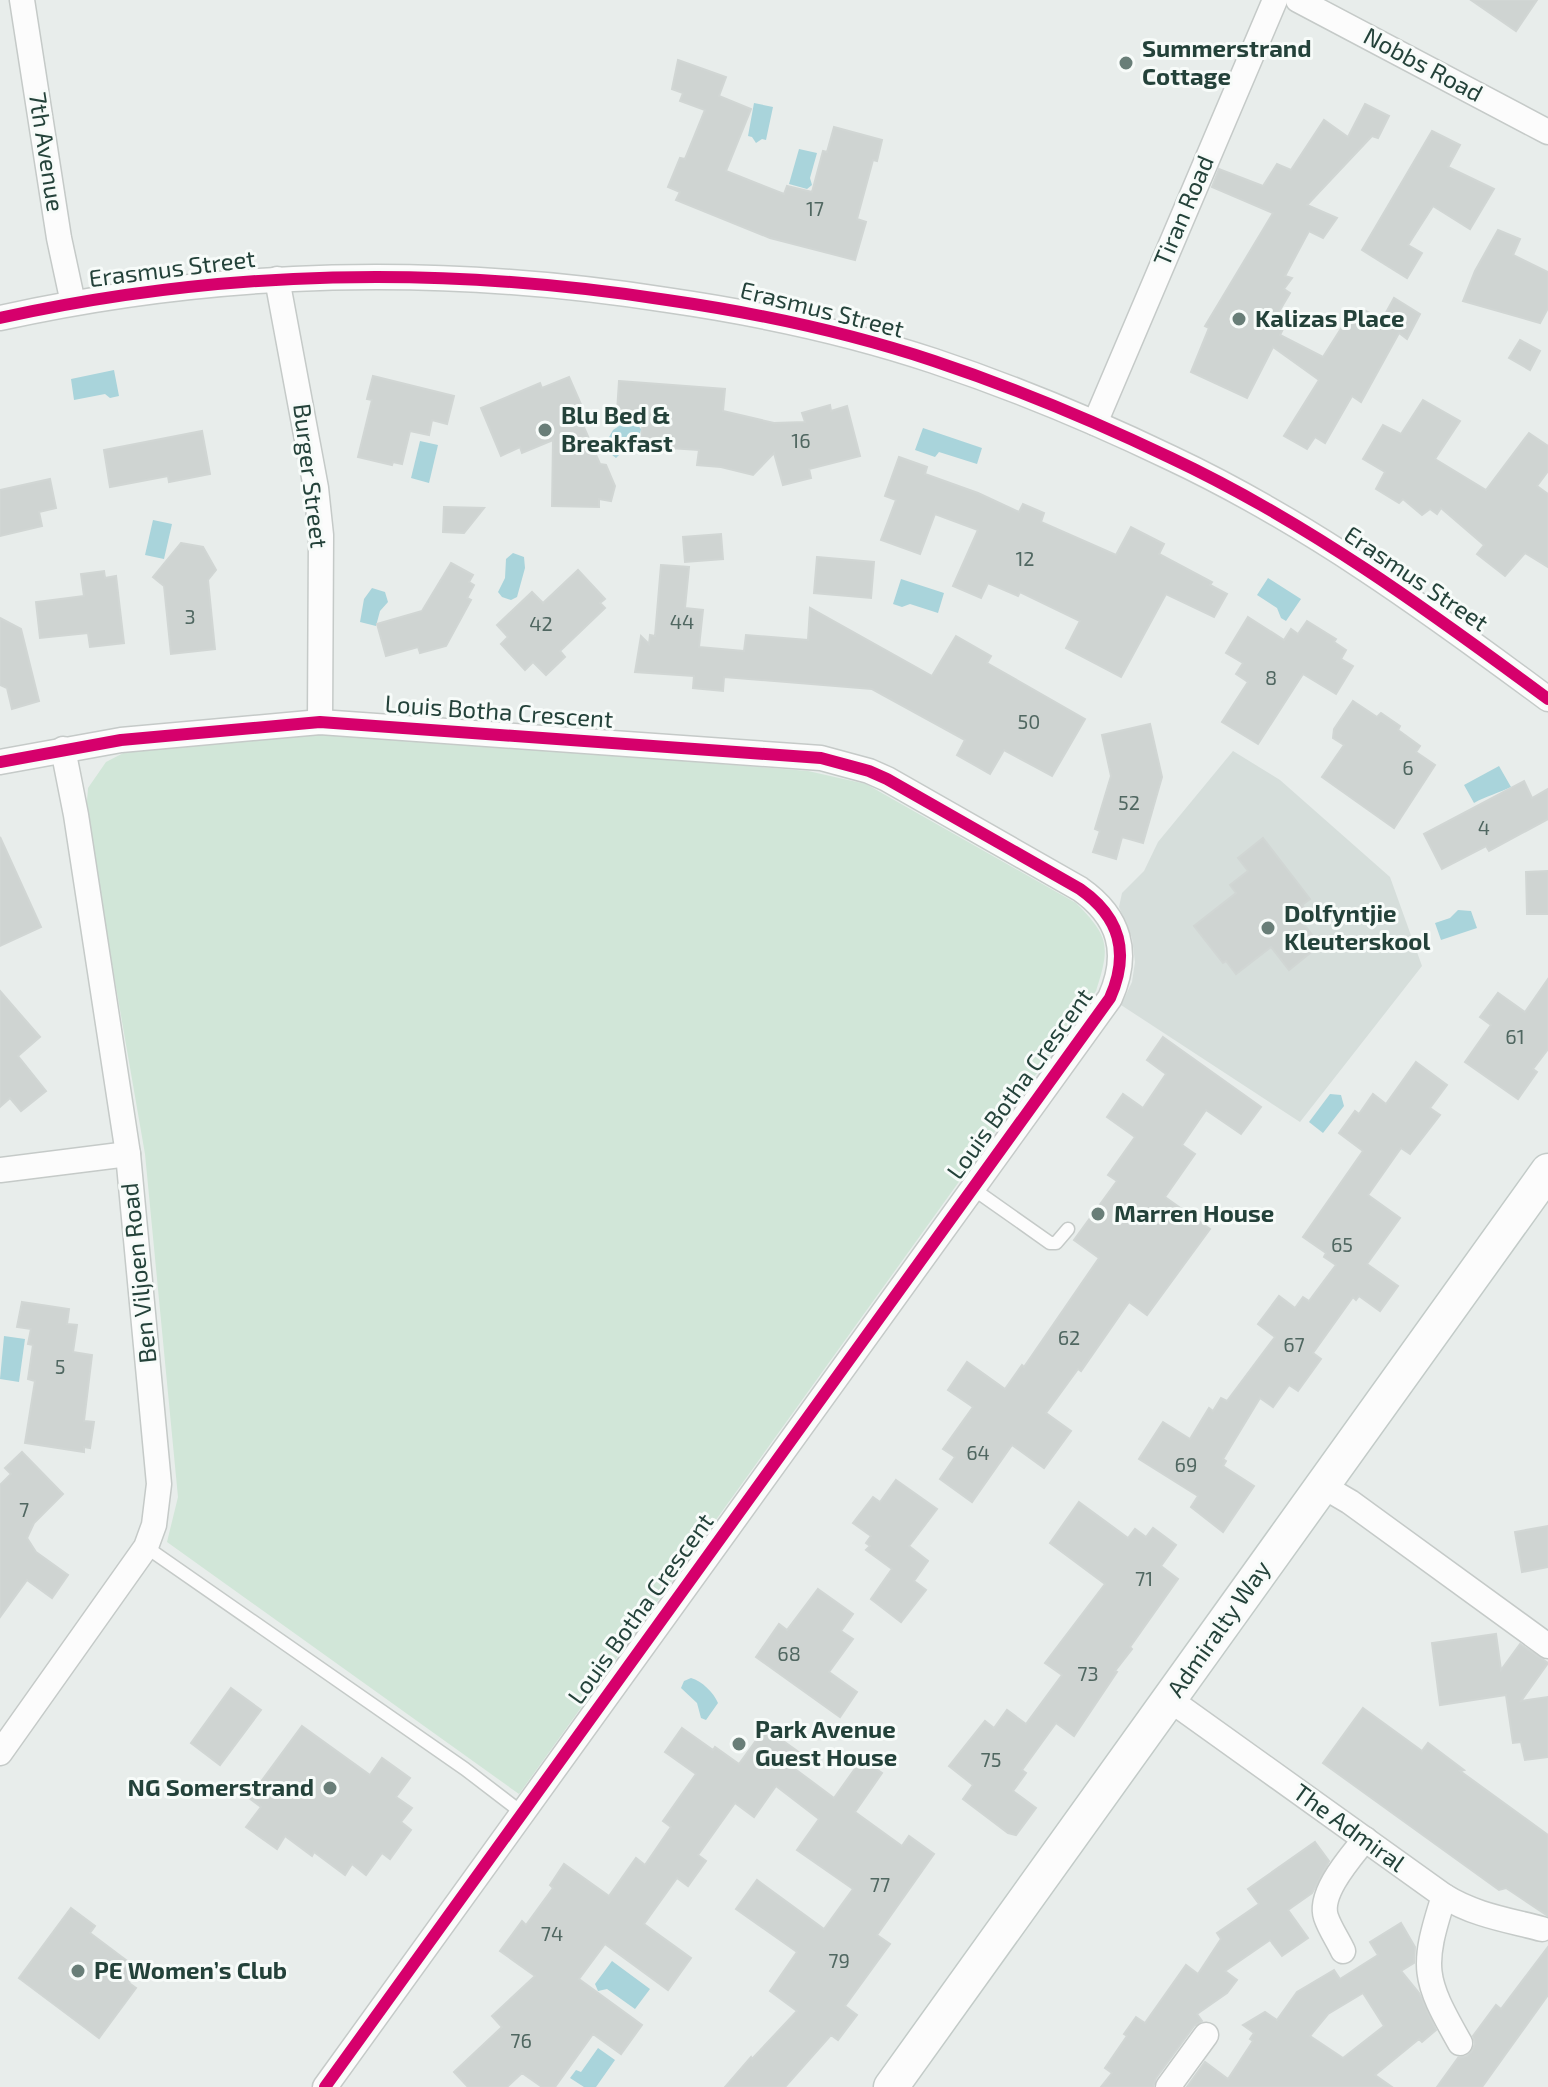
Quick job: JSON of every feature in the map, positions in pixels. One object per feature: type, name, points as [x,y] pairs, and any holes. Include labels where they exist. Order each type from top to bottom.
[{"type":"main road","name":"Admiralty Way","points":[[902,2083],[1169,1699],[1548,1171]]},
{"type":"street","name":"7th Avenue","points":[[22,0],[59,238],[73,303]]},
{"type":"street","name":"Tiran Road","points":[[1095,423],[1275,0]]},
{"type":"street","name":"Nobbs Road","points":[[1298,0],[1548,132]]},
{"type":"street","name":"Erasmus Street","points":[[0,318],[73,303],[176,288],[277,279],[379,276],[481,278],[603,290],[744,311],[930,360],[1020,392],[1173,459],[1296,526],[1381,578],[1548,699]]},
{"type":"street","name":"Burger Street","points":[[277,279],[316,488],[321,535],[320,722]]},
{"type":"street","name":"Louis Botha Crescent","points":[[0,762],[121,740],[320,722],[794,754],[845,763],[887,779],[1080,889],[1105,910],[1114,925],[1121,964],[1110,998],[521,1812],[331,2085]]},
{"type":"street","name":"Ben Viljoen Road","points":[[0,1753],[146,1547],[154,1525],[159,1484],[128,1154],[63,749]]},
{"type":"street","points":[[0,1170],[128,1154]]},
{"type":"street","points":[[1321,1485],[1548,1646]]},
{"type":"street","name":"The Admiral","points":[[1169,1699],[1465,1909],[1542,1929]]},
{"type":"street","points":[[1343,1951],[1325,1915],[1326,1901],[1344,1866],[1365,1839]]},
{"type":"street","points":[[1444,1896],[1432,1933],[1428,1968],[1442,2011],[1460,2043]]},
{"type":"street","points":[[1168,2087],[1206,2035]]},
{"type":"lane","points":[[972,1188],[1050,1243],[1055,1244],[1068,1229]]},
{"type":"lane","points":[[146,1547],[465,1769],[521,1812]]},
{"type":"shaded area","name":"Dolfyntjie Kleuterskool","points":[[1233,751],[1280,780],[1390,877],[1422,966],[1300,1122],[1121,1005],[1132,982],[1135,962],[1132,938],[1119,907],[1122,893],[1144,871],[1158,842]]},
{"type":"green space","points":[[316,731],[808,771],[866,784],[1076,903],[1095,925],[1104,943],[1104,963],[1096,991],[519,1794],[167,1542],[178,1497],[145,1154],[86,814],[88,788],[106,762],[133,748]]},
{"type":"water","points":[[754,103],[773,107],[766,140],[756,143],[748,136]]},
{"type":"water","points":[[799,149],[817,153],[810,178],[812,185],[807,189],[789,184]]},
{"type":"water","points":[[114,370],[119,396],[110,398],[105,394],[74,400],[71,379]]},
{"type":"water","points":[[631,418],[641,429],[638,443],[627,447],[616,458],[603,448],[613,430]]},
{"type":"water","points":[[923,428],[982,448],[977,464],[939,452],[935,457],[915,450]]},
{"type":"water","points":[[420,441],[438,445],[429,483],[411,478]]},
{"type":"water","points":[[153,520],[172,524],[164,559],[145,555]]},
{"type":"water","points":[[513,553],[524,557],[525,568],[517,597],[511,600],[498,592],[505,578],[506,559]]},
{"type":"water","points":[[1268,578],[1301,599],[1286,621],[1281,618],[1277,608],[1257,595]]},
{"type":"water","points":[[901,579],[944,593],[938,613],[910,604],[902,607],[893,604]]},
{"type":"water","points":[[372,588],[385,592],[388,602],[380,611],[376,626],[360,622],[364,599]]},
{"type":"water","points":[[1499,766],[1511,787],[1474,803],[1464,785]]},
{"type":"water","points":[[1458,910],[1471,911],[1477,928],[1441,940],[1435,923],[1450,918]]},
{"type":"water","points":[[1330,1094],[1341,1095],[1344,1106],[1323,1133],[1309,1122]]},
{"type":"water","points":[[4,1336],[25,1339],[19,1382],[0,1379]]},
{"type":"water","points":[[691,1678],[707,1688],[718,1703],[706,1720],[701,1718],[697,1703],[681,1688],[684,1681]]},
{"type":"water","points":[[612,1961],[650,1989],[635,2009],[607,1989],[598,1991],[595,1984]]},
{"type":"water","points":[[598,2048],[615,2060],[596,2087],[584,2087],[570,2078],[576,2070],[581,2072]]},
{"type":"building","points":[[1471,0],[1537,0],[1516,31]]},
{"type":"building","points":[[678,60],[726,77],[719,96],[751,109],[726,171],[784,194],[787,186],[812,192],[823,151],[827,152],[834,127],[882,140],[877,161],[873,160],[857,219],[866,222],[855,260],[770,238],[676,200],[680,192],[668,187],[680,158],[685,159],[705,110],[680,101],[683,93],[672,89]]},
{"type":"building","points":[[1365,104],[1389,116],[1378,138],[1372,136],[1307,205],[1337,218],[1323,238],[1309,231],[1285,276],[1292,278],[1284,289],[1290,293],[1277,315],[1288,319],[1280,335],[1323,357],[1349,316],[1357,319],[1362,309],[1382,320],[1394,298],[1420,314],[1407,339],[1399,333],[1361,402],[1352,396],[1325,443],[1315,437],[1307,449],[1284,436],[1319,380],[1273,347],[1247,398],[1191,372],[1209,328],[1205,326],[1273,213],[1212,187],[1219,169],[1263,186],[1277,164],[1291,170],[1324,120],[1348,137]]},
{"type":"building","points":[[1432,131],[1460,145],[1448,167],[1494,189],[1470,229],[1433,206],[1408,245],[1422,253],[1407,278],[1362,250]]},
{"type":"building","points":[[1498,230],[1520,239],[1513,255],[1548,272],[1548,308],[1540,323],[1463,301],[1475,271]]},
{"type":"building","points":[[1520,340],[1540,351],[1530,370],[1509,358]]},
{"type":"building","points":[[373,376],[454,396],[447,424],[432,420],[429,435],[410,431],[402,464],[393,462],[392,465],[358,457],[372,400],[367,399]]},
{"type":"building","points":[[569,377],[583,409],[576,409],[600,464],[606,465],[615,486],[611,501],[599,499],[599,507],[552,506],[553,440],[522,453],[520,447],[501,456],[481,408],[540,383],[542,388]]},
{"type":"building","points":[[619,381],[725,389],[723,411],[774,423],[805,422],[802,413],[830,405],[831,411],[847,406],[860,456],[809,469],[811,478],[783,485],[774,453],[753,475],[697,465],[699,450],[641,446],[643,414],[617,412]]},
{"type":"building","points":[[1423,400],[1460,421],[1435,459],[1486,490],[1529,433],[1548,446],[1548,471],[1537,486],[1548,494],[1548,567],[1525,553],[1505,576],[1477,554],[1484,545],[1441,508],[1437,514],[1430,509],[1422,515],[1403,499],[1399,503],[1376,489],[1385,472],[1363,459],[1383,425],[1401,434]]},
{"type":"building","points":[[202,431],[210,474],[169,482],[168,476],[110,487],[104,450]]},
{"type":"building","points":[[899,457],[927,467],[925,474],[1019,512],[1023,504],[1044,513],[1041,522],[1116,555],[1131,527],[1164,544],[1159,554],[1212,582],[1210,585],[1227,594],[1214,617],[1166,594],[1121,677],[1066,648],[1080,621],[1020,592],[1018,596],[988,583],[981,598],[953,586],[978,530],[935,514],[920,554],[881,540],[896,500],[885,496]]},
{"type":"building","points":[[50,479],[56,508],[39,512],[42,526],[0,536],[0,490]]},
{"type":"building","points":[[444,507],[484,508],[464,533],[443,532]]},
{"type":"building","points":[[721,534],[723,559],[685,562],[683,537]]},
{"type":"building","points":[[181,543],[203,547],[216,570],[208,580],[215,649],[171,654],[164,586],[153,577]]},
{"type":"building","points":[[817,557],[874,562],[871,598],[814,593]]},
{"type":"building","points":[[451,563],[473,575],[469,582],[474,585],[467,598],[471,600],[446,646],[420,653],[418,647],[386,656],[377,624],[422,611]]},
{"type":"building","points":[[661,565],[689,567],[685,608],[703,610],[699,647],[744,651],[746,635],[808,640],[810,608],[932,676],[956,636],[991,656],[987,663],[1085,719],[1052,776],[1004,750],[990,774],[957,755],[965,740],[872,689],[724,677],[723,691],[693,688],[694,676],[635,672],[641,636],[649,644],[650,635],[655,636]]},
{"type":"building","points":[[578,570],[605,599],[600,603],[605,608],[560,651],[565,657],[546,675],[533,662],[525,670],[501,644],[508,637],[497,625],[532,592],[543,603]]},
{"type":"building","points":[[104,571],[105,578],[116,576],[124,643],[90,647],[88,633],[40,638],[36,602],[84,596],[81,574]]},
{"type":"building","points":[[1248,617],[1284,640],[1291,629],[1298,634],[1307,621],[1336,639],[1334,642],[1346,650],[1341,659],[1353,666],[1336,694],[1303,674],[1258,744],[1222,722],[1248,682],[1236,674],[1243,663],[1226,653]]},
{"type":"building","points":[[0,618],[21,629],[39,701],[12,709],[7,688],[0,685]]},
{"type":"building","points":[[1353,701],[1377,717],[1381,713],[1400,726],[1398,730],[1420,746],[1416,752],[1435,765],[1394,828],[1322,777],[1344,745],[1333,738],[1334,729]]},
{"type":"building","points":[[1150,724],[1162,777],[1143,843],[1122,837],[1116,859],[1093,852],[1100,831],[1095,829],[1111,776],[1102,735]]},
{"type":"building","points":[[1524,781],[1532,798],[1548,789],[1548,819],[1489,851],[1486,846],[1442,869],[1424,834]]},
{"type":"building","points":[[0,837],[41,927],[0,946]]},
{"type":"building","points":[[1263,838],[1310,899],[1302,905],[1311,916],[1303,923],[1320,945],[1289,970],[1271,947],[1236,974],[1226,961],[1223,963],[1194,926],[1236,893],[1230,885],[1248,871],[1238,858]]},
{"type":"building","points":[[1548,871],[1548,914],[1527,914],[1526,872]]},
{"type":"building","points":[[1548,979],[1548,1049],[1533,1069],[1537,1072],[1518,1099],[1465,1062],[1491,1025],[1480,1017],[1498,993],[1525,1012]]},
{"type":"building","points":[[0,991],[40,1037],[18,1056],[46,1091],[21,1111],[10,1098],[0,1107]]},
{"type":"building","points":[[1163,1037],[1261,1107],[1241,1134],[1206,1110],[1182,1145],[1195,1154],[1165,1197],[1210,1229],[1147,1315],[1129,1302],[1081,1371],[1078,1369],[1046,1413],[1071,1431],[1044,1468],[1012,1445],[972,1502],[940,1479],[955,1457],[943,1449],[973,1407],[948,1390],[967,1362],[1005,1389],[1022,1365],[1024,1367],[1099,1258],[1074,1240],[1117,1181],[1108,1175],[1135,1137],[1107,1117],[1123,1094],[1143,1108],[1166,1074],[1147,1060]]},
{"type":"building","points":[[1416,1062],[1447,1085],[1430,1108],[1440,1115],[1410,1154],[1401,1148],[1368,1195],[1400,1218],[1367,1264],[1398,1286],[1380,1311],[1359,1296],[1356,1300],[1353,1297],[1313,1353],[1321,1359],[1298,1391],[1289,1385],[1273,1407],[1260,1398],[1223,1459],[1226,1461],[1223,1466],[1254,1486],[1223,1532],[1191,1507],[1198,1496],[1139,1459],[1163,1422],[1190,1439],[1209,1408],[1213,1411],[1221,1398],[1227,1401],[1275,1337],[1258,1324],[1279,1296],[1295,1308],[1303,1297],[1309,1301],[1336,1265],[1324,1257],[1326,1253],[1303,1237],[1363,1151],[1339,1133],[1355,1111],[1359,1114],[1373,1094],[1386,1104]]},
{"type":"building","points":[[22,1302],[69,1309],[67,1324],[77,1325],[73,1352],[92,1355],[84,1421],[94,1422],[90,1448],[84,1447],[84,1452],[25,1443],[35,1381],[28,1379],[33,1345],[28,1344],[31,1329],[17,1327]]},
{"type":"building","points":[[22,1452],[63,1494],[34,1523],[27,1538],[36,1552],[68,1575],[52,1598],[27,1580],[0,1617],[0,1485],[11,1474],[5,1468]]},
{"type":"building","points":[[896,1480],[937,1509],[909,1546],[928,1561],[914,1581],[926,1590],[901,1622],[871,1599],[892,1569],[866,1550],[870,1546],[866,1543],[871,1536],[853,1523],[873,1497],[880,1502]]},
{"type":"building","points":[[1079,1502],[1128,1538],[1135,1529],[1146,1537],[1153,1528],[1176,1545],[1161,1566],[1178,1579],[1130,1647],[1132,1649],[1074,1736],[1056,1723],[1022,1770],[1026,1773],[1013,1791],[1036,1808],[1016,1835],[1008,1833],[963,1799],[973,1785],[949,1766],[985,1721],[994,1728],[1007,1710],[1026,1724],[1062,1675],[1045,1663],[1105,1584],[1050,1543]]},
{"type":"building","points":[[1548,1526],[1548,1567],[1522,1572],[1515,1532]]},
{"type":"building","points":[[818,1589],[853,1614],[841,1631],[853,1639],[829,1672],[857,1692],[840,1717],[756,1657],[779,1624],[787,1630]]},
{"type":"building","points":[[1496,1634],[1501,1670],[1520,1644],[1548,1663],[1521,1701],[1548,1697],[1548,1757],[1525,1760],[1521,1742],[1513,1743],[1506,1695],[1440,1705],[1432,1643]]},
{"type":"building","points":[[231,1688],[261,1710],[220,1765],[191,1743]]},
{"type":"building","points":[[1363,1708],[1422,1751],[1428,1743],[1464,1770],[1460,1771],[1548,1835],[1548,1916],[1506,1888],[1499,1890],[1323,1763]]},
{"type":"building","name":"NG Somerstrand","points":[[302,1726],[370,1775],[382,1758],[410,1778],[396,1797],[412,1808],[401,1822],[411,1830],[390,1859],[382,1853],[366,1875],[352,1864],[345,1875],[285,1836],[277,1849],[246,1827],[261,1807],[249,1798]]},
{"type":"building","points":[[682,1728],[739,1764],[765,1728],[800,1753],[791,1766],[834,1798],[862,1759],[882,1773],[855,1812],[902,1846],[909,1836],[934,1854],[877,1935],[890,1944],[845,2006],[857,2015],[838,2040],[831,2035],[785,2087],[725,2087],[797,2011],[770,1991],[797,1952],[736,1909],[757,1880],[824,1929],[853,1889],[797,1850],[819,1819],[776,1786],[754,1817],[735,1803],[698,1855],[706,1861],[688,1886],[677,1878],[644,1924],[691,1958],[668,1990],[605,1944],[579,1979],[642,2025],[621,2054],[593,2034],[555,2087],[542,2087],[522,2073],[507,2087],[468,2087],[454,2072],[502,2027],[492,2016],[535,1976],[500,1951],[522,1921],[526,1925],[553,1888],[550,1885],[564,1864],[609,1896],[636,1858],[645,1865],[671,1827],[663,1821],[696,1774],[665,1752]]},
{"type":"building","points":[[1315,1842],[1329,1861],[1312,1893],[1288,1910],[1308,1938],[1282,1956],[1270,1940],[1225,1971],[1237,1980],[1227,1993],[1197,2014],[1202,2021],[1194,2026],[1156,2078],[1153,2087],[1101,2087],[1112,2073],[1105,2068],[1136,2017],[1145,2023],[1186,1965],[1198,1974],[1221,1939],[1217,1933],[1259,1904],[1248,1889]]},
{"type":"building","name":"PE Women’s Club","points":[[71,1908],[95,1926],[90,1933],[130,1963],[126,1967],[136,1974],[129,1983],[136,1988],[99,2038],[19,1978]]},
{"type":"building","points":[[1401,1923],[1415,1947],[1414,1963],[1401,1971],[1419,1993],[1436,2030],[1422,2042],[1419,2039],[1375,2075],[1392,2087],[1187,2087],[1205,2062],[1228,2079],[1253,2041],[1250,2039],[1254,2033],[1243,2025],[1265,2012],[1277,2020],[1297,1992],[1334,1970],[1340,1979],[1378,1955],[1370,1942]],"holes":[[[1363,1993],[1384,2026],[1343,2058],[1310,2036],[1328,2014]]]},
{"type":"building","points":[[1548,1947],[1548,1995],[1482,2087],[1437,2087],[1458,2058],[1472,2051],[1475,2044],[1473,2036],[1496,2005],[1501,2009]]},
{"type":"cycle path","points":[[0,318],[167,290],[250,282],[416,277],[499,281],[667,300],[835,332],[934,361],[1024,394],[1113,431],[1221,483],[1366,569],[1548,699]]},
{"type":"cycle path","points":[[0,762],[121,740],[320,722],[821,758],[887,779],[1080,889],[1104,912],[1118,937],[1119,966],[1110,998],[325,2087]]},
{"type":"place","name":"Summerstrand Cottage","points":[[1126,63]]},
{"type":"place","name":"Kalizas Place","points":[[1239,319]]},
{"type":"place","name":"Blu Bed & Breakfast","points":[[545,430]]},
{"type":"place","name":"Dolfyntjie Kleuterskool","points":[[1268,928]]},
{"type":"place","name":"Marren House","points":[[1098,1214]]},
{"type":"place","name":"Park Avenue Guest House","points":[[739,1744]]},
{"type":"place","name":"NG Somerstrand","points":[[330,1788]]},
{"type":"place","name":"PE Women’s Club","points":[[78,1971]]}]
